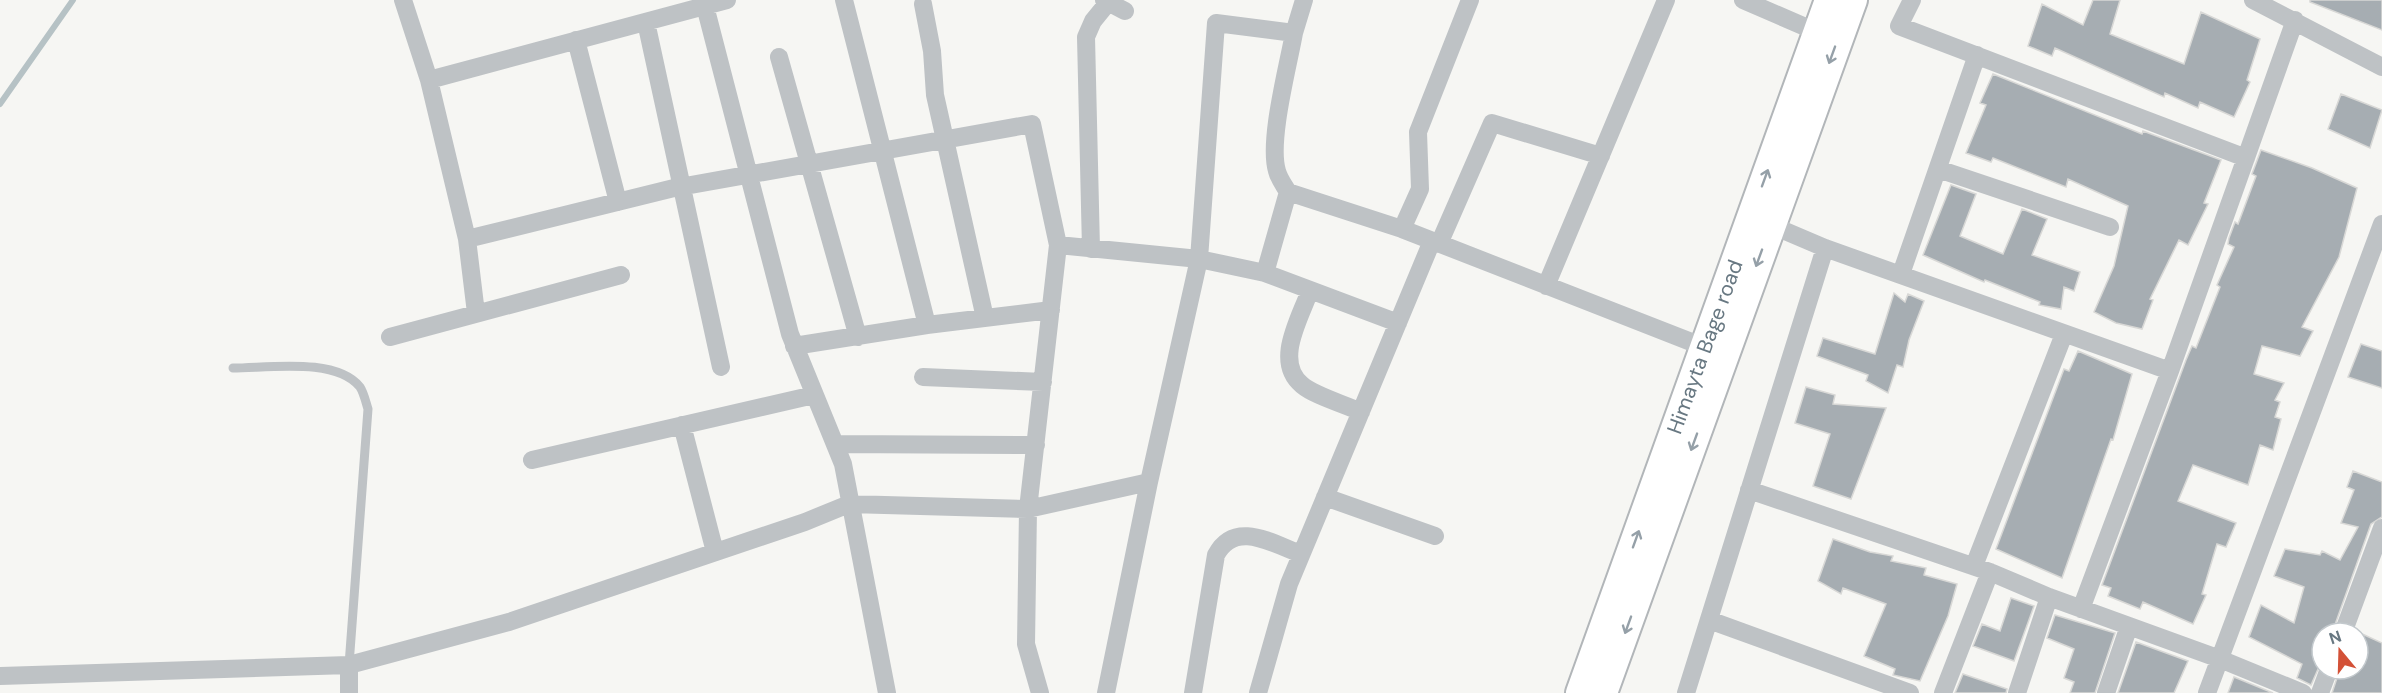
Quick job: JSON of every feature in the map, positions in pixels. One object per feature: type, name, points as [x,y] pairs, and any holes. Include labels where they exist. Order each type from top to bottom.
[{"type":"main road","name":"Himayta Bage road","points":[[1580,693],[1828,0]]},
{"type":"main road","points":[[1603,693],[1853,0]]},
{"type":"street","points":[[403,0],[429,80],[467,239],[476,313]]},
{"type":"street","points":[[429,80],[646,22],[678,6],[705,6],[727,0]]},
{"type":"street","points":[[844,0],[927,325]]},
{"type":"street","points":[[1304,0],[1294,33],[1274,160],[1277,173],[1288,192],[1436,242],[1704,347]]},
{"type":"street","points":[[1402,230],[1421,184],[1418,132],[1470,0]]},
{"type":"street","points":[[1546,286],[1666,0]]},
{"type":"street","points":[[1743,0],[1817,32]]},
{"type":"street","points":[[1912,0],[1899,26],[2246,158]]},
{"type":"street","points":[[2253,0],[2288,11],[2382,67]]},
{"type":"street","points":[[1091,249],[1086,38],[1093,21],[1107,1],[1125,11]]},
{"type":"street","points":[[923,4],[932,51],[935,95],[947,139],[985,318]]},
{"type":"street","points":[[705,6],[794,346],[843,464],[887,693]]},
{"type":"street","points":[[2081,609],[2170,371],[2246,158],[2288,11]]},
{"type":"street","points":[[646,22],[721,367]]},
{"type":"street","points":[[1106,693],[1149,482],[1199,259],[1216,23],[1294,33]]},
{"type":"street","points":[[576,40],[618,202]]},
{"type":"street","points":[[1901,274],[1977,55]]},
{"type":"street","points":[[779,57],[858,337]]},
{"type":"street","points":[[1258,693],[1288,584],[1398,323],[1492,123],[1601,156]]},
{"type":"street","points":[[467,239],[682,187],[1032,124],[1058,245],[1028,509],[1026,644],[1040,693]]},
{"type":"street","points":[[1938,169],[2110,227]]},
{"type":"street","points":[[1265,273],[1288,192]]},
{"type":"street","points":[[2206,693],[2382,224]]},
{"type":"street","points":[[1771,225],[1825,248],[2170,371]]},
{"type":"street","points":[[1058,245],[1199,259],[1265,273],[1398,323]]},
{"type":"street","points":[[1686,693],[1825,248]]},
{"type":"street","points":[[390,337],[621,275]]},
{"type":"street","points":[[1310,290],[1289,348],[1291,372],[1302,385],[1361,412]]},
{"type":"street","points":[[794,346],[927,325],[1051,310]]},
{"type":"street","points":[[1943,693],[1982,569],[2064,333]]},
{"type":"street","points":[[923,377],[1043,382]]},
{"type":"street","points":[[532,460],[814,395]]},
{"type":"street","points":[[682,425],[715,552]]},
{"type":"street","points":[[835,444],[1036,445]]},
{"type":"street","points":[[0,676],[349,665],[509,622],[805,522],[849,504],[1028,509],[1149,482]]},
{"type":"street","points":[[1749,490],[1982,569],[2049,597],[2220,659],[2303,693]]},
{"type":"street","points":[[1325,497],[1435,536]]},
{"type":"street","points":[[2347,621],[2382,528]]},
{"type":"street","points":[[1193,693],[1216,555],[1221,545],[1230,538],[1245,534],[1301,554]]},
{"type":"street","points":[[2017,693],[2049,597]]},
{"type":"street","points":[[1709,620],[1910,693]]},
{"type":"street","points":[[2106,693],[2129,626]]},
{"type":"street","points":[[349,665],[349,693]]},
{"type":"lane","points":[[233,368],[330,368],[348,376],[361,388],[368,409],[349,665]]},
{"type":"building","points":[[2093,0],[2120,0],[2110,34],[2184,64],[2201,12],[2260,39],[2247,80],[2250,82],[2234,117],[2200,102],[2198,108],[2165,93],[2164,97],[2055,48],[2052,56],[2028,46],[2042,4],[2083,25]]},
{"type":"building","points":[[2310,0],[2382,0],[2382,30],[2310,2]]},
{"type":"building","points":[[1993,74],[2142,134],[2143,131],[2221,160],[2204,203],[2208,204],[2188,245],[2179,240],[2150,299],[2153,300],[2142,329],[2116,323],[2094,312],[2114,266],[2128,206],[2068,179],[2066,187],[1993,158],[1991,162],[1966,153],[1986,105],[1980,103]]},
{"type":"building","points":[[2341,94],[2382,110],[2370,148],[2328,129]]},
{"type":"building","points":[[2261,150],[2312,168],[2357,188],[2339,257],[2302,327],[2313,331],[2300,356],[2262,346],[2254,374],[2284,383],[2275,400],[2280,402],[2275,417],[2281,419],[2273,450],[2260,445],[2248,485],[2193,465],[2178,501],[2236,523],[2226,547],[2217,544],[2202,594],[2206,595],[2193,624],[2143,602],[2140,609],[2108,596],[2111,588],[2102,585],[2186,360],[2192,346],[2196,348],[2220,287],[2217,285],[2234,247],[2228,244],[2229,238],[2235,222],[2238,224],[2256,176],[2252,174]]},
{"type":"building","points":[[1951,185],[1976,194],[1960,236],[2003,254],[2022,209],[2047,219],[2032,255],[2080,272],[2074,291],[2064,287],[2061,309],[2039,305],[2040,302],[1985,280],[1984,282],[1923,255]]},
{"type":"building","points":[[1894,293],[1905,302],[1908,294],[1924,301],[1909,340],[1903,367],[1897,365],[1888,393],[1866,381],[1868,375],[1817,356],[1823,338],[1875,354]]},
{"type":"building","points":[[2361,344],[2382,351],[2382,388],[2348,377]]},
{"type":"building","points":[[2078,351],[2132,374],[2113,440],[2111,439],[2062,578],[1996,549],[2064,369],[2069,371]]},
{"type":"building","points":[[1806,387],[1835,395],[1833,404],[1886,408],[1851,499],[1813,486],[1830,434],[1795,423]]},
{"type":"building","points":[[2353,471],[2382,482],[2382,517],[2371,524],[2336,621],[2310,621],[2310,681],[2313,681],[2311,685],[2297,678],[2302,664],[2249,637],[2261,605],[2294,623],[2304,587],[2274,576],[2285,549],[2320,555],[2322,551],[2340,560],[2358,527],[2341,523],[2354,490],[2347,487]]},
{"type":"building","points":[[1833,539],[1870,552],[1893,556],[1891,561],[1926,568],[1924,575],[1957,584],[1948,616],[1920,681],[1893,675],[1895,669],[1864,656],[1886,604],[1843,588],[1841,594],[1818,581]]},
{"type":"building","points":[[2011,598],[2034,606],[2014,661],[1973,646],[1982,624],[2000,631]]},
{"type":"building","points":[[2055,615],[2115,633],[2095,693],[2070,693],[2074,682],[2064,678],[2074,649],[2047,638]]},
{"type":"building","points":[[2370,638],[2382,643],[2382,693],[2332,693],[2336,681],[2370,681]]},
{"type":"building","points":[[2136,642],[2188,661],[2174,693],[2118,693]]},
{"type":"building","points":[[1963,674],[2007,689],[2006,693],[1955,693]]},
{"type":"building","points":[[2234,677],[2273,693],[2228,693]]},
{"type":"waterway","points":[[0,104],[73,0]]}]
